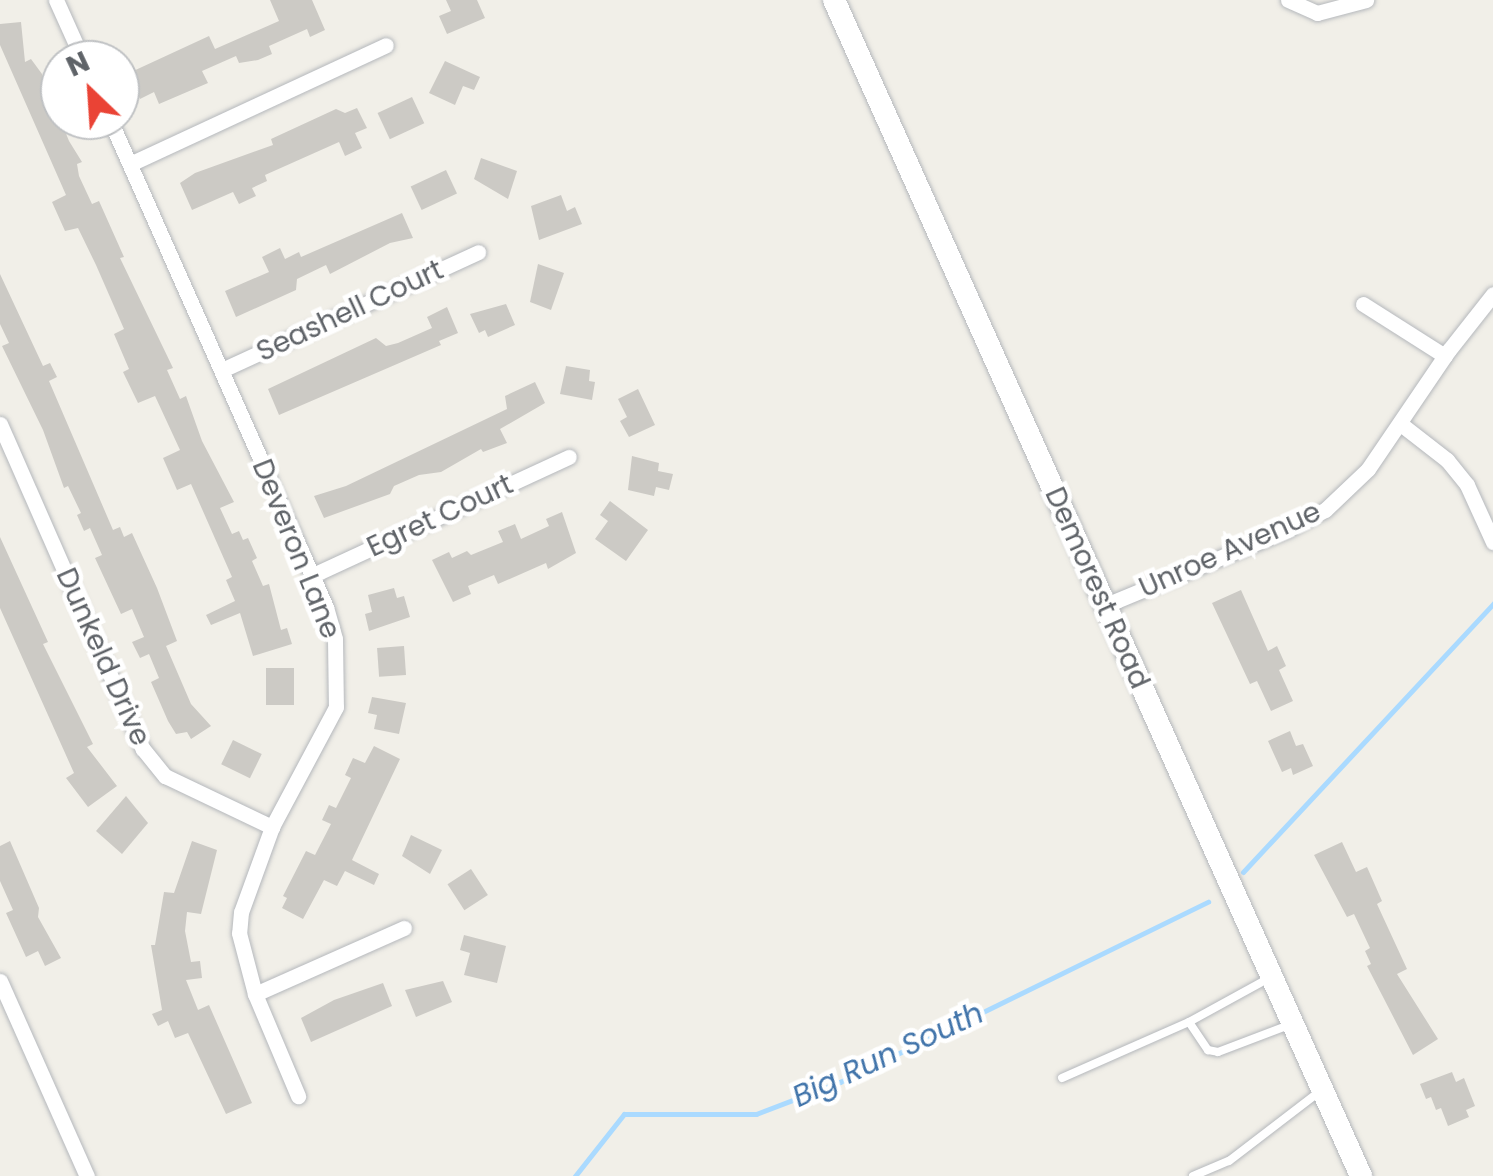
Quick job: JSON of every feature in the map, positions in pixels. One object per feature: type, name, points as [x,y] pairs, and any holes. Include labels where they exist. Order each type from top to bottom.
[{"type":"street","points":[[56,0],[74,40]]},
{"type":"street","name":"Demorest Road","points":[[834,0],[1361,1176]]},
{"type":"street","points":[[1288,0],[1317,12],[1366,0]]},
{"type":"street","points":[[130,164],[386,46]]},
{"type":"street","name":"Deveron Lane","points":[[119,140],[222,370],[335,639],[336,707],[272,827],[241,912],[239,933],[255,994],[298,1096]]},
{"type":"street","name":"Seashell Court","points":[[222,370],[478,252]]},
{"type":"street","name":"Unroe Avenue","points":[[1106,606],[1287,530],[1325,510],[1368,469],[1402,426],[1446,356],[1493,294]]},
{"type":"street","points":[[1363,304],[1446,356]]},
{"type":"street","name":"Dunkeld Drive","points":[[0,424],[143,750],[165,776],[272,827]]},
{"type":"street","points":[[1402,426],[1447,460],[1467,486],[1493,542]]},
{"type":"street","name":"Egret Court","points":[[311,576],[569,457]]},
{"type":"street","points":[[255,994],[404,928]]},
{"type":"street","points":[[0,980],[86,1176]]},
{"type":"lane","points":[[1062,1078],[1190,1022],[1271,976]]},
{"type":"lane","points":[[1190,1022],[1208,1050],[1218,1052],[1292,1023]]},
{"type":"lane","points":[[1193,1176],[1228,1161],[1322,1090]]},
{"type":"building","points":[[270,0],[312,0],[325,30],[310,37],[307,29],[269,46],[272,54],[258,60],[239,63],[236,56],[202,71],[208,83],[159,104],[154,92],[140,99],[140,68],[209,36],[215,49],[279,21]]},
{"type":"building","points":[[446,0],[477,0],[485,18],[447,34],[439,16],[451,11]]},
{"type":"building","points":[[21,22],[25,62],[31,59],[40,71],[40,136],[0,45],[0,24]]},
{"type":"building","points":[[445,61],[480,77],[474,90],[463,86],[455,105],[429,93]]},
{"type":"building","points":[[412,97],[424,123],[390,139],[378,113]]},
{"type":"building","points":[[357,108],[367,128],[355,133],[362,148],[345,156],[339,142],[265,175],[267,181],[252,188],[256,196],[239,204],[233,192],[192,210],[180,183],[195,173],[273,145],[271,139],[336,109],[345,113]]},
{"type":"building","points":[[42,140],[69,140],[82,162],[77,164],[79,176],[92,204],[99,201],[124,257],[120,258],[173,368],[167,370],[180,399],[186,396],[202,441],[234,502],[220,508],[232,534],[239,531],[243,540],[248,538],[257,558],[252,561],[263,586],[269,584],[281,630],[287,628],[292,644],[253,656],[240,613],[211,625],[206,615],[235,601],[226,580],[232,577],[191,484],[177,490],[163,458],[180,450],[155,396],[138,403],[123,372],[129,369],[114,334],[124,329],[78,228],[65,231],[52,202],[66,195]]},
{"type":"building","points":[[481,158],[517,171],[508,199],[474,179]]},
{"type":"building","points":[[446,170],[457,194],[422,210],[411,186]]},
{"type":"building","points":[[561,195],[567,211],[575,207],[582,224],[539,240],[531,206]]},
{"type":"building","points":[[402,213],[413,238],[390,243],[330,274],[326,265],[297,279],[296,290],[236,317],[225,291],[269,272],[262,257],[280,248],[285,259],[299,252],[301,257]]},
{"type":"building","points":[[538,264],[564,273],[551,310],[530,302]]},
{"type":"building","points":[[0,274],[43,366],[50,363],[57,377],[49,381],[113,530],[120,527],[124,537],[132,533],[157,588],[177,641],[166,646],[191,704],[211,726],[191,739],[187,732],[176,734],[168,721],[151,682],[159,678],[149,654],[140,658],[132,642],[144,637],[132,609],[121,614],[95,558],[102,555],[90,528],[84,531],[77,515],[81,513],[68,486],[64,488],[43,430],[2,346],[9,343],[0,324]]},
{"type":"building","points":[[506,304],[515,325],[488,337],[485,330],[479,333],[470,314]]},
{"type":"building","points":[[447,307],[458,333],[439,341],[441,345],[279,415],[268,389],[376,338],[386,346],[432,328],[427,317]]},
{"type":"building","points":[[566,366],[590,370],[589,381],[595,382],[592,400],[560,394]]},
{"type":"building","points":[[535,382],[545,403],[500,429],[507,443],[483,452],[481,449],[441,472],[419,475],[394,486],[390,494],[324,518],[314,496],[346,486],[507,409],[505,396]]},
{"type":"building","points":[[638,389],[655,425],[629,437],[620,421],[627,417],[618,399]]},
{"type":"building","points":[[632,456],[659,463],[658,471],[673,474],[669,490],[656,487],[654,496],[628,490]]},
{"type":"building","points":[[610,501],[648,530],[626,561],[595,539],[608,521],[600,515]]},
{"type":"building","points":[[562,512],[576,553],[548,569],[546,563],[498,584],[494,575],[468,586],[471,594],[453,602],[432,560],[449,552],[452,558],[467,551],[471,555],[503,542],[498,531],[515,524],[521,539],[549,526],[546,519]]},
{"type":"building","points":[[0,537],[48,642],[43,644],[93,744],[87,747],[117,786],[88,807],[66,778],[74,773],[0,608]]},
{"type":"building","points":[[394,588],[397,598],[404,596],[410,617],[369,631],[365,614],[372,612],[368,595]]},
{"type":"building","points":[[1241,590],[1268,651],[1277,646],[1286,666],[1279,670],[1293,701],[1271,711],[1257,681],[1250,684],[1212,603]]},
{"type":"building","points":[[404,646],[406,675],[379,677],[377,648]]},
{"type":"building","points":[[266,668],[294,668],[294,705],[266,705]]},
{"type":"building","points":[[372,697],[406,703],[399,734],[374,729],[377,715],[368,713]]},
{"type":"building","points":[[1290,731],[1296,746],[1303,744],[1313,766],[1293,775],[1291,768],[1282,772],[1268,741]]},
{"type":"building","points":[[233,740],[262,754],[250,778],[221,764]]},
{"type":"building","points":[[374,746],[400,759],[352,860],[379,874],[374,885],[345,871],[337,886],[324,880],[303,919],[282,908],[287,898],[283,896],[306,851],[315,855],[331,824],[322,820],[329,805],[336,808],[351,778],[345,775],[353,758],[365,763]]},
{"type":"building","points":[[126,796],[148,823],[122,854],[96,831]]},
{"type":"building","points":[[411,835],[442,850],[430,874],[402,856]]},
{"type":"building","points":[[10,841],[39,908],[38,917],[61,958],[45,966],[38,951],[26,957],[6,913],[13,910],[0,881],[0,846]]},
{"type":"building","points":[[192,841],[217,850],[201,914],[187,912],[185,931],[191,962],[200,961],[202,978],[186,980],[198,1010],[209,1005],[252,1103],[226,1114],[188,1033],[175,1038],[168,1021],[158,1026],[152,1014],[162,1010],[151,945],[155,945],[164,892],[174,893]]},
{"type":"building","points":[[1342,842],[1356,872],[1367,867],[1382,901],[1377,904],[1407,969],[1397,974],[1438,1039],[1413,1055],[1367,966],[1371,964],[1365,951],[1370,948],[1354,914],[1347,917],[1314,855]]},
{"type":"building","points":[[471,869],[488,895],[464,910],[448,884]]},
{"type":"building","points":[[464,935],[506,946],[497,983],[464,975],[470,953],[460,950]]},
{"type":"building","points":[[443,981],[452,1002],[416,1017],[405,990]]},
{"type":"building","points":[[383,983],[392,1006],[311,1042],[301,1018],[334,1000]]},
{"type":"building","points":[[1452,1072],[1456,1082],[1464,1078],[1475,1106],[1466,1110],[1469,1117],[1448,1126],[1441,1108],[1436,1110],[1431,1097],[1426,1099],[1420,1084]]},
{"type":"waterway","name":"Big Run South","points":[[1243,872],[1493,604]]},
{"type":"waterway","name":"Big Run South","points":[[575,1176],[624,1114],[756,1114],[840,1082],[1208,902]]}]
